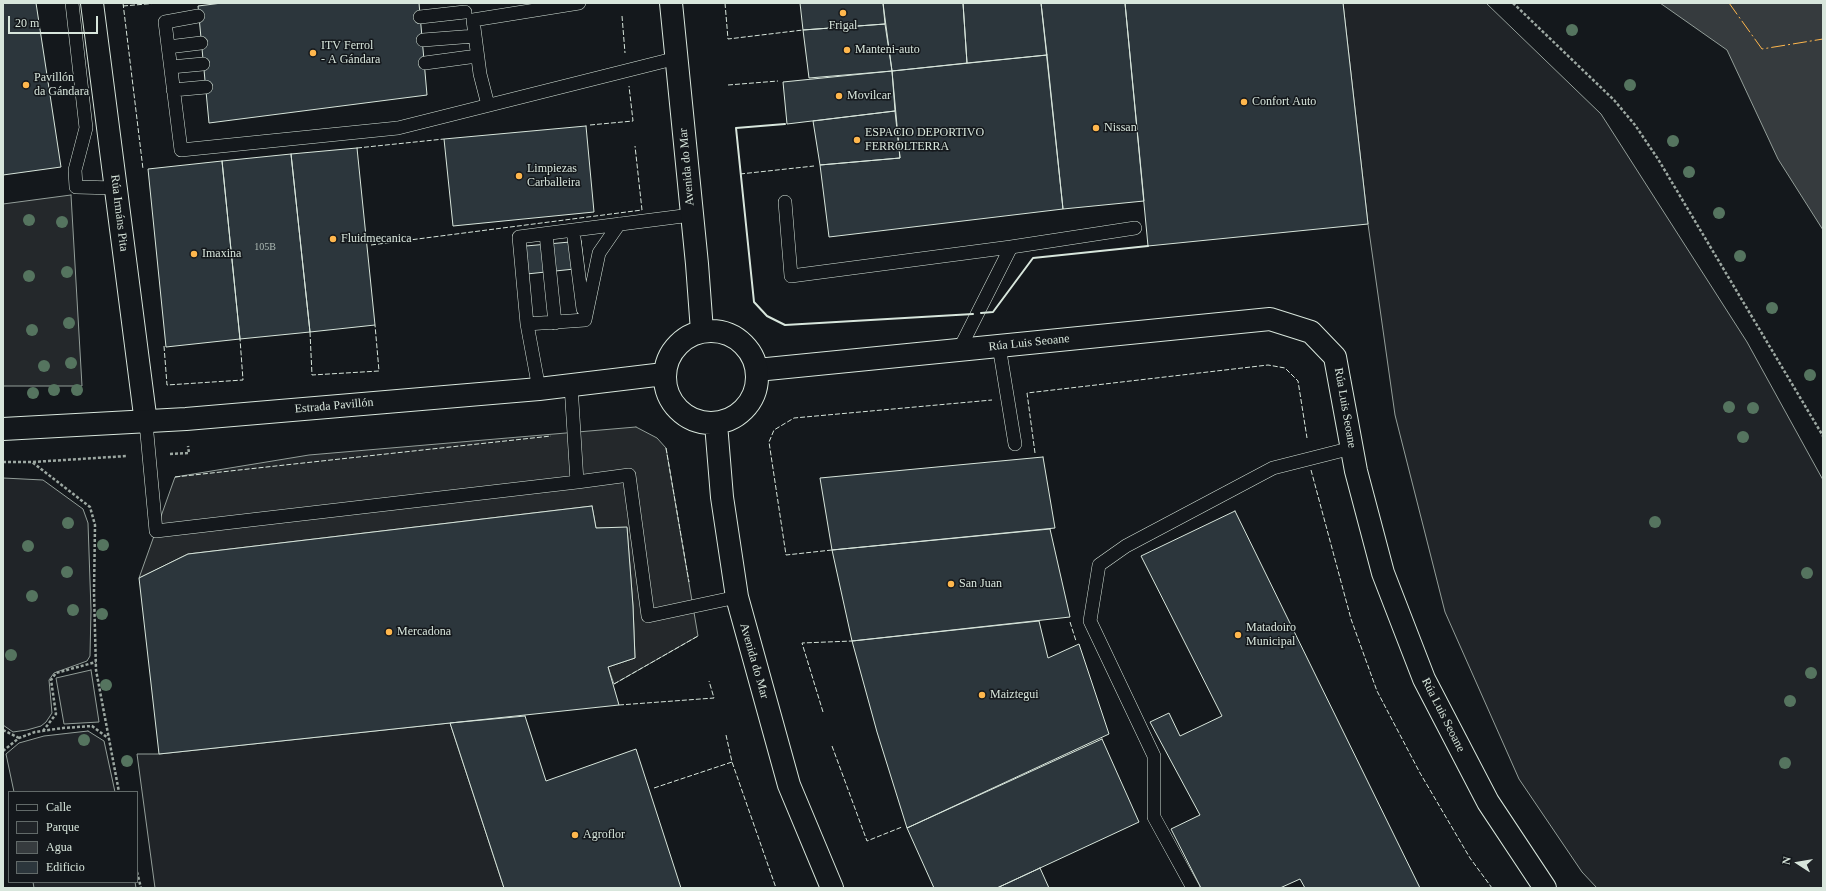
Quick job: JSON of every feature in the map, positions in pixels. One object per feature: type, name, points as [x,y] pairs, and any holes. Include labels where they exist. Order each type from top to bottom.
[{"type":"street","name":"Rúa Irmáns Pita","points":[[92,3],[146,423]]},
{"type":"street","name":"Avenida do Mar","points":[[671,3],[697,264],[702,331]]},
{"type":"street","name":"Rúa Luis Seoane","points":[[757,370],[1270,319],[1311,332],[1335,357],[1356,471],[1383,573],[1424,679],[1488,802],[1545,888]]},
{"type":"street","points":[[702,331],[714,331],[729,334],[740,340],[748,348],[754,358],[757,370],[758,382],[756,391],[746,408],[731,420],[716,424],[700,423],[686,416],[674,406],[667,393],[664,374],[667,362],[674,349],[685,338],[702,331]]},
{"type":"street","name":"Estrada Pavillón","points":[[3,429],[146,423],[539,389],[664,374]]},
{"type":"street","name":"Avenida do Mar","points":[[716,424],[722,497],[736,597],[789,785],[832,888]]},
{"type":"lane","points":[[72,3],[86,128],[75,170],[76,186],[116,188]]},
{"type":"lane","points":[[420,18],[468,12],[579,3]]},
{"type":"lane","points":[[468,12],[475,36],[477,56],[488,105]]},
{"type":"lane","points":[[198,16],[165,22],[181,150],[398,128],[677,58]]},
{"type":"lane","points":[[423,40],[475,36]]},
{"type":"lane","points":[[168,47],[201,43]]},
{"type":"lane","points":[[425,63],[477,56]]},
{"type":"lane","points":[[171,67],[203,64]]},
{"type":"lane","points":[[173,90],[206,87]]},
{"type":"lane","points":[[785,202],[791,276],[1011,247],[1135,228]]},
{"type":"lane","points":[[539,389],[527,324],[519,237],[691,215]]},
{"type":"lane","points":[[585,320],[599,253],[619,224]]},
{"type":"lane","points":[[573,230],[585,320]]},
{"type":"lane","points":[[546,234],[555,323]]},
{"type":"lane","points":[[959,350],[1011,247]]},
{"type":"lane","points":[[527,324],[585,320]]},
{"type":"lane","points":[[999,346],[1015,444]]},
{"type":"lane","points":[[570,385],[577,482]]},
{"type":"lane","points":[[146,423],[156,532],[629,475],[648,616],[736,597]]},
{"type":"lane","points":[[1193,888],[1154,817],[1154,756],[1090,621],[1099,565],[1126,546],[1273,468],[1352,448]]},
{"type":"path","points":[[1513,3],[1603,89],[1635,125],[1658,159],[1823,436]]},
{"type":"path","points":[[3,462],[32,462],[189,453],[188,441]]},
{"type":"path","points":[[32,462],[90,507],[95,525],[94,592],[96,662],[119,791]]},
{"type":"path","points":[[43,731],[56,714],[51,680],[56,674],[96,662]]},
{"type":"path","points":[[3,751],[19,738],[43,731],[92,726],[109,738]]},
{"type":"path","points":[[3,730],[19,738]]},
{"type":"path","points":[[138,876],[141,888]]},
{"type":"green space","points":[[1343,3],[1486,3],[1601,114],[1747,342],[1823,480],[1823,888],[1597,888],[1582,872],[1519,779],[1445,612],[1395,415],[1368,224]]},
{"type":"green space","points":[[3,478],[43,480],[83,509],[88,523],[91,610],[90,656],[87,661],[54,673],[49,680],[52,713],[46,722],[41,726],[13,732],[3,725]]},
{"type":"green space","points":[[91,670],[99,722],[64,724],[56,678]]},
{"type":"green space","points":[[450,723],[504,888],[155,888],[137,754],[159,754]]},
{"type":"green space","points":[[88,731],[104,741],[115,791],[14,791],[6,754],[19,743],[44,736]]},
{"type":"green space","points":[[33,883],[135,883],[136,888],[34,888]]},
{"type":"shaded area","points":[[71,195],[82,386],[3,386],[3,204]]},
{"type":"shaded area","points":[[636,427],[657,438],[666,448],[698,636],[614,684],[608,667],[635,658],[627,528],[596,528],[592,506],[188,554],[139,578],[175,477],[309,455]]},
{"type":"water","points":[[1660,3],[1823,3],[1823,230],[1778,159],[1727,50]]},
{"type":"building","name":"Pavillón da Gándara","points":[[3,3],[36,3],[61,167],[3,175]]},
{"type":"building","name":"ITV Ferrol - A Gándara","points":[[222,3],[419,3],[427,95],[209,123],[198,6]]},
{"type":"building","name":"Frigal","points":[[800,3],[883,3],[885,24],[803,30]]},
{"type":"building","points":[[883,3],[963,3],[967,63],[892,71]]},
{"type":"building","points":[[963,3],[1041,3],[1047,55],[967,63]]},
{"type":"building","name":"Nissan","points":[[1041,3],[1125,3],[1144,201],[1063,209]]},
{"type":"building","name":"Confort Auto","points":[[1125,3],[1343,3],[1368,224],[1148,246]]},
{"type":"building","name":"Manteni-auto","points":[[885,24],[892,71],[809,78],[803,30]]},
{"type":"building","points":[[1047,55],[1063,209],[829,237],[820,165],[900,158],[892,71]]},
{"type":"building","name":"Movilcar","points":[[892,71],[895,111],[787,124],[783,82]]},
{"type":"building","name":"ESPACIO DEPORTIVO FERROLTERRA","points":[[895,111],[900,158],[820,165],[813,121]]},
{"type":"building","name":"Limpiezas Carballeira","points":[[586,126],[594,212],[453,226],[444,139]]},
{"type":"building","name":"Fluidmecanica","points":[[357,148],[375,325],[310,332],[291,154]]},
{"type":"building","points":[[291,154],[310,332],[240,339],[222,161]]},
{"type":"building","name":"Imaxina","points":[[222,161],[240,339],[166,347],[148,169]]},
{"type":"building","points":[[581,241],[584,268],[517,275],[515,247]]},
{"type":"building","points":[[1043,457],[1055,528],[832,550],[820,478]]},
{"type":"building","name":"Mercadona","points":[[592,506],[596,528],[627,527],[635,658],[608,667],[619,705],[159,754],[139,578],[188,554]]},
{"type":"building","name":"Matadoiro Municipal","points":[[1235,511],[1420,888],[1305,888],[1300,879],[1280,888],[1201,888],[1171,829],[1200,815],[1150,722],[1169,713],[1180,736],[1222,716],[1141,556]]},
{"type":"building","name":"San Juan","points":[[1050,529],[1070,617],[852,641],[832,550]]},
{"type":"building","name":"Maiztegui","points":[[1039,621],[1048,658],[1079,644],[1109,734],[907,828],[877,732],[852,641]]},
{"type":"building","name":"Agroflor","points":[[525,716],[546,781],[636,749],[681,888],[504,888],[450,723]]},
{"type":"building","points":[[1102,739],[1139,822],[997,888],[934,888],[907,828]]},
{"type":"building","points":[[1040,868],[1049,888],[997,888]]},
{"type":"fence","points":[[123,3],[143,169]]},
{"type":"fence","points":[[123,6],[158,3]]},
{"type":"fence","points":[[725,3],[728,39],[803,30]]},
{"type":"fence","points":[[622,16],[625,53]]},
{"type":"fence","points":[[728,85],[778,81]]},
{"type":"fence","points":[[590,125],[633,121],[629,86]]},
{"type":"fence","points":[[357,148],[444,139]]},
{"type":"fence","points":[[371,245],[642,210],[635,146]]},
{"type":"fence","points":[[740,174],[814,166]]},
{"type":"fence","points":[[310,332],[312,375],[379,371],[375,325]]},
{"type":"fence","points":[[164,346],[167,385],[243,380],[240,339]]},
{"type":"fence","points":[[1035,453],[1027,393],[1268,365],[1285,368],[1298,381],[1307,438]]},
{"type":"fence","points":[[832,550],[786,555],[769,442],[774,430],[794,418],[992,400]]},
{"type":"fence","points":[[175,477],[551,436]]},
{"type":"fence","points":[[666,448],[689,582]]},
{"type":"fence","points":[[1311,470],[1351,619],[1377,691],[1420,773],[1470,858],[1492,888]]},
{"type":"fence","points":[[1070,622],[1076,641]]},
{"type":"fence","points":[[614,684],[698,636]]},
{"type":"fence","points":[[823,712],[802,643],[852,641]]},
{"type":"fence","points":[[619,705],[714,698],[709,681]]},
{"type":"fence","points":[[726,735],[732,762],[776,888]]},
{"type":"fence","points":[[832,746],[867,841],[902,827]]},
{"type":"fence","points":[[654,788],[732,762]]},
{"type":"wall","points":[[785,124],[736,128],[754,302],[767,316],[785,325],[973,314]]},
{"type":"wall","points":[[981,313],[993,312],[1033,258],[1148,246]]},
{"type":"power","points":[[1729,3],[1762,49],[1823,39]]},
{"type":"place","name":"Frigal","points":[[843,13]]},
{"type":"place","name":"Manteni-auto","points":[[847,50]]},
{"type":"place","name":"ITV Ferrol - A Gándara","points":[[313,53]]},
{"type":"place","name":"Pavillón da Gándara","points":[[26,85]]},
{"type":"place","name":"Movilcar","points":[[839,96]]},
{"type":"place","name":"Confort Auto","points":[[1244,102]]},
{"type":"place","name":"Nissan","points":[[1096,128]]},
{"type":"place","name":"ESPACIO DEPORTIVO FERROLTERRA","points":[[857,140]]},
{"type":"place","name":"Limpiezas Carballeira","points":[[519,176]]},
{"type":"place","name":"Fluidmecanica","points":[[333,239]]},
{"type":"place","name":"Imaxina","points":[[194,254]]},
{"type":"place","name":"San Juan","points":[[951,584]]},
{"type":"place","name":"Mercadona","points":[[389,632]]},
{"type":"place","name":"Matadoiro Municipal","points":[[1238,635]]},
{"type":"place","name":"Maiztegui","points":[[982,695]]},
{"type":"place","name":"Agroflor","points":[[575,835]]}]
